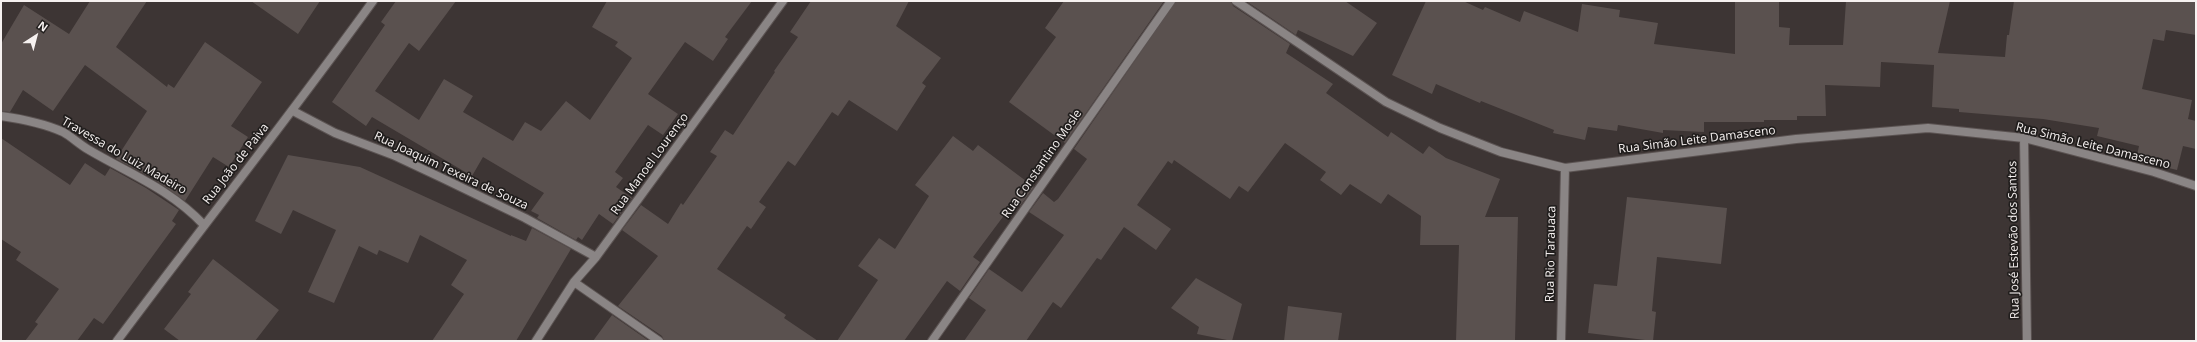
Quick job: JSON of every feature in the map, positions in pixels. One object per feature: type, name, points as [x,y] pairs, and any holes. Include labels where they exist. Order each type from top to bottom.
[{"type":"street","name":"Rua João de Paiva","points":[[117,341],[204,225],[293,111],[373,1]]},
{"type":"street","name":"Rua Manoel Lourenço","points":[[536,341],[574,282],[596,257],[783,1]]},
{"type":"street","name":"Rua Constantino Mosle","points":[[932,341],[1171,1]]},
{"type":"street","name":"Rua Simão Leite Damasceno","points":[[1236,1],[1386,102],[1440,128],[1501,152],[1565,168],[1796,139],[1928,128],[2024,138],[2154,172],[2196,186]]},
{"type":"street","name":"Rua Joaquim Texeira de Souza","points":[[293,111],[335,134],[393,155],[525,218],[596,257]]},
{"type":"street","name":"Travessa do Luiz Madeiro","points":[[1,116],[33,121],[64,133],[88,149],[132,172],[186,206],[204,225]]},
{"type":"street","name":"Rua José Estevão dos Santos","points":[[2024,138],[2027,341]]},
{"type":"street","name":"Rua Rio Tarauaca","points":[[1561,341],[1565,168]]},
{"type":"street","points":[[574,282],[659,341]]},
{"type":"building","points":[[90,1],[147,1],[116,47],[167,87],[168,84],[174,88],[205,42],[262,82],[231,126],[248,137],[229,167],[213,157],[185,201],[152,178],[116,159],[147,111],[85,65],[53,111],[23,90],[10,112],[1,111],[1,44],[24,5],[69,34]]},
{"type":"building","points":[[251,1],[320,1],[298,34]]},
{"type":"building","points":[[396,1],[456,1],[419,51],[409,43],[375,91],[419,120],[444,79],[473,96],[463,112],[513,141],[525,122],[541,131],[566,101],[590,120],[632,58],[615,46],[618,42],[592,27],[607,1],[752,1],[725,37],[728,39],[713,61],[685,42],[648,94],[678,114],[663,135],[648,125],[615,172],[623,178],[616,187],[632,198],[613,224],[599,214],[582,240],[578,237],[576,240],[537,218],[539,215],[531,211],[544,193],[483,157],[472,176],[372,117],[366,126],[332,102],[385,25],[381,22]]},
{"type":"building","points":[[811,1],[909,1],[896,26],[941,58],[922,83],[926,86],[897,131],[849,100],[838,116],[832,112],[795,166],[788,161],[759,202],[766,207],[751,229],[747,226],[717,269],[786,315],[784,318],[818,341],[664,341],[662,336],[618,306],[658,256],[622,230],[641,205],[668,224],[681,203],[683,205],[717,156],[710,152],[725,130],[733,135],[775,72],[774,71],[798,37],[790,32]]},
{"type":"building","points":[[1064,1],[1164,1],[1065,143],[1009,102],[1056,37],[1045,28]]},
{"type":"building","points":[[1176,1],[1231,1],[1233,6],[1290,44],[1286,53],[1333,84],[1326,93],[1388,137],[1391,132],[1423,154],[1429,146],[1446,158],[1500,179],[1485,217],[1518,217],[1515,341],[1456,341],[1459,245],[1420,245],[1421,216],[1388,194],[1381,204],[1350,184],[1341,195],[1320,180],[1326,172],[1285,143],[1248,192],[1239,186],[1230,199],[1174,160],[1172,164],[1168,161],[1137,205],[1171,229],[1156,250],[1124,227],[1101,260],[1097,258],[1061,308],[1053,302],[1026,341],[964,341],[986,310],[969,298],[989,269],[1022,292],[1064,235],[1029,212],[1043,193],[1054,202],[1058,199],[1087,159],[1074,149]]},
{"type":"building","points":[[1246,1],[1345,1],[1377,23],[1353,56],[1298,30],[1296,35]]},
{"type":"building","points":[[1426,1],[1463,1],[1483,10],[1485,7],[1520,22],[1524,11],[1578,32],[1582,4],[1620,10],[1619,17],[1658,23],[1654,44],[1735,54],[1735,1],[1779,1],[1779,27],[1790,28],[1789,45],[1843,45],[1846,1],[1950,1],[1938,53],[2005,57],[2007,35],[2009,35],[2014,1],[2196,1],[2196,35],[2166,30],[2164,41],[2153,39],[2142,89],[2192,100],[2188,119],[2196,121],[2196,149],[2183,146],[2177,170],[2136,160],[2139,146],[2097,136],[2099,128],[2043,119],[1959,112],[1959,109],[1932,107],[1934,65],[1881,62],[1880,87],[1825,85],[1826,116],[1797,116],[1797,120],[1764,120],[1764,122],[1704,122],[1704,132],[1663,130],[1663,133],[1618,125],[1617,131],[1588,127],[1585,140],[1553,133],[1554,130],[1481,101],[1480,103],[1436,84],[1432,94],[1392,75]]},
{"type":"building","points":[[953,136],[973,151],[978,145],[1034,187],[1020,206],[1014,202],[973,257],[980,262],[960,291],[947,281],[904,341],[837,341],[878,280],[858,266],[879,238],[895,249],[929,196],[915,185]]},
{"type":"building","points":[[1,138],[70,185],[85,163],[105,176],[110,168],[146,188],[179,210],[172,221],[176,224],[103,324],[94,318],[77,341],[25,341],[38,324],[35,322],[59,289],[16,260],[21,252],[1,239]]},
{"type":"building","points":[[288,155],[360,167],[511,236],[526,241],[532,228],[571,249],[516,341],[432,341],[464,294],[451,285],[467,260],[420,235],[408,263],[379,250],[377,255],[359,246],[334,303],[308,292],[336,230],[293,210],[281,234],[255,221]]},
{"type":"building","points":[[1627,197],[1727,208],[1721,264],[1657,257],[1652,311],[1656,312],[1653,341],[1588,333],[1594,284],[1617,286]]},
{"type":"building","points":[[213,259],[279,310],[255,341],[180,341],[164,329],[191,294],[188,292]]},
{"type":"building","points":[[1196,278],[1242,304],[1232,341],[1197,334],[1199,327],[1171,308]]},
{"type":"building","points":[[1288,306],[1342,313],[1338,341],[1284,341]]},
{"type":"building","points":[[612,315],[649,341],[593,341]]}]
